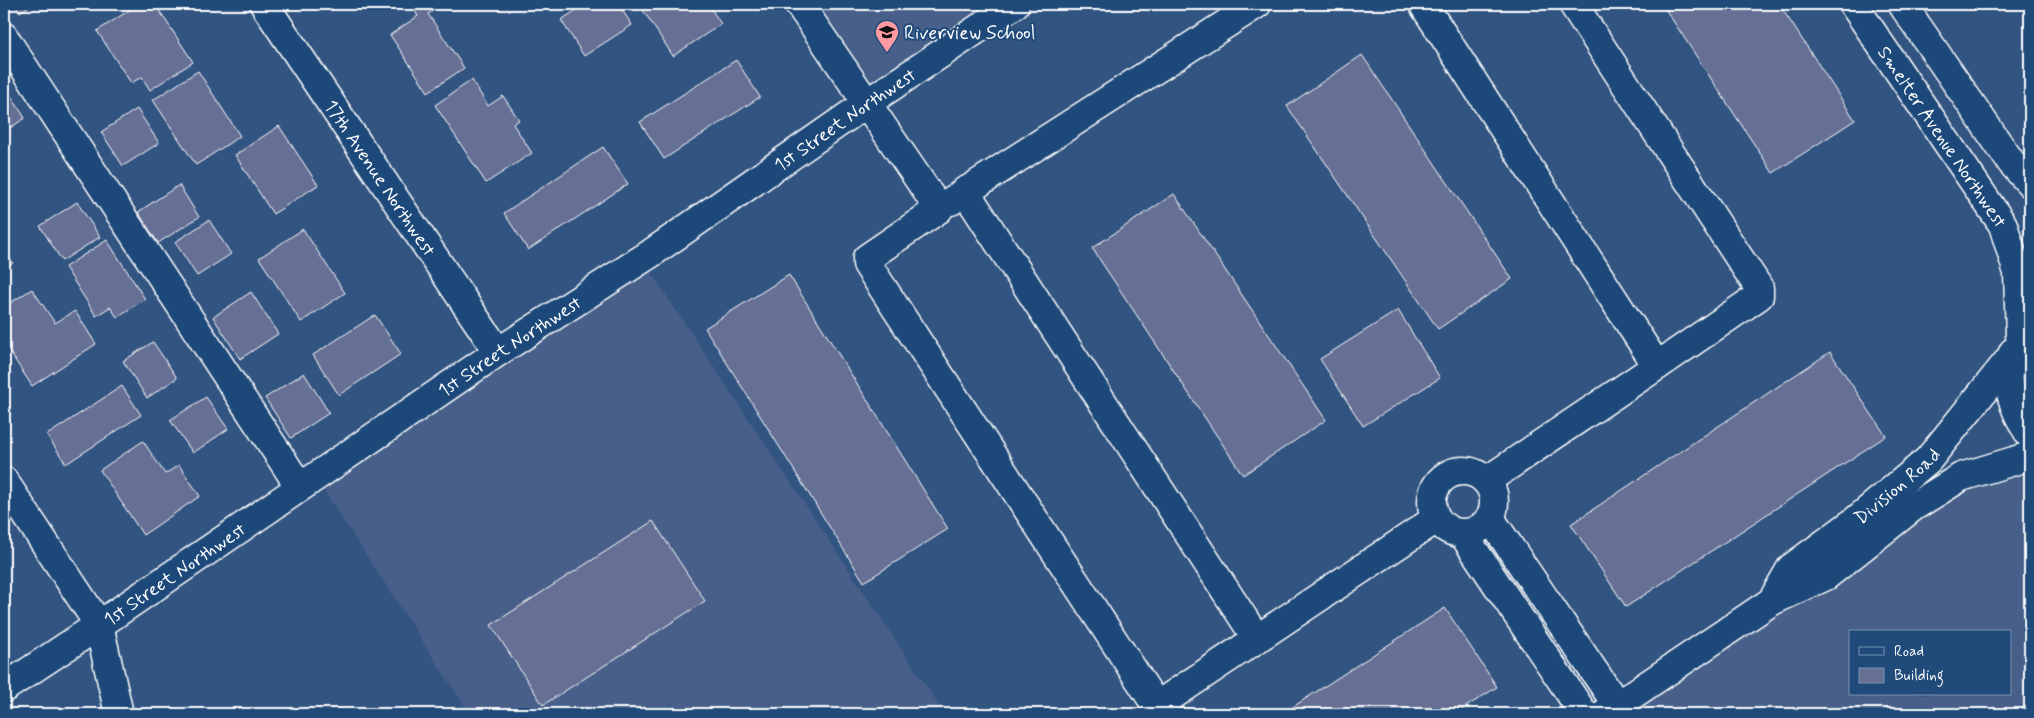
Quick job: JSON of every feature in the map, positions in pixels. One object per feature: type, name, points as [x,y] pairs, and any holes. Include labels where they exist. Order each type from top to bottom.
[{"type":"street","name":"17th Avenue Northwest","points":[[264,4],[498,352]]},
{"type":"street","points":[[799,4],[939,209]]},
{"type":"street","name":"1st Street Northwest","points":[[4,688],[498,352],[650,254],[867,103],[1015,4]]},
{"type":"street","points":[[1257,4],[965,191],[867,258],[866,264],[1154,702],[1164,701],[1436,519]]},
{"type":"street","points":[[1422,4],[1657,366]]},
{"type":"street","points":[[1486,481],[1759,296],[1759,288],[1573,4]]},
{"type":"street","name":"Smelter Avenue Northwest","points":[[1853,4],[2003,225],[2018,273],[2021,337],[2009,377],[2012,398],[2019,418],[2030,434]]},
{"type":"street","points":[[1902,4],[2011,162],[2030,183]]},
{"type":"street","points":[[4,37],[300,487]]},
{"type":"street","points":[[965,191],[1257,639]]},
{"type":"street","name":"Division Road","points":[[1772,601],[1791,568],[1855,520],[1928,460],[2021,337]]},
{"type":"street","name":"Division Road","points":[[1611,710],[1772,601],[1826,576],[1913,507],[1961,477],[2030,456]]},
{"type":"street","points":[[1458,471],[1477,474],[1486,481],[1494,500],[1490,518],[1478,530],[1463,534],[1448,529],[1436,519],[1432,510],[1431,499],[1439,481],[1448,474],[1458,471]]},
{"type":"street","points":[[4,481],[99,625],[119,714]]},
{"type":"street","points":[[1490,518],[1611,710]]},
{"type":"street","points":[[1463,534],[1584,714]]},
{"type":"shaded area","name":"Riverview School","points":[[800,4],[1015,4],[867,103]]},
{"type":"shaded area","points":[[642,259],[945,714],[470,714],[315,477]]},
{"type":"shaded area","points":[[2030,456],[2030,714],[1604,714],[1913,507]]},
{"type":"building","points":[[15,4],[33,4],[20,12]]},
{"type":"building","points":[[139,4],[155,4],[193,62],[150,90],[142,77],[131,83],[97,31]]},
{"type":"building","points":[[410,4],[443,4],[428,14],[464,68],[428,92],[390,35],[418,16]]},
{"type":"building","points":[[586,4],[618,4],[632,25],[584,56],[561,20]]},
{"type":"building","points":[[645,4],[708,4],[721,24],[673,56],[641,7]]},
{"type":"building","points":[[1662,4],[1779,4],[1855,120],[1773,173]]},
{"type":"building","points":[[1362,55],[1512,279],[1438,329],[1287,106]]},
{"type":"building","points":[[736,60],[760,97],[664,159],[640,122]]},
{"type":"building","points":[[198,71],[240,136],[196,165],[153,100]]},
{"type":"building","points":[[472,80],[488,106],[503,96],[519,120],[513,124],[532,153],[486,183],[435,105]]},
{"type":"building","points":[[6,88],[25,118],[4,132],[4,89]]},
{"type":"building","points":[[137,109],[159,143],[123,166],[101,132]]},
{"type":"building","points":[[279,126],[318,185],[273,214],[235,155]]},
{"type":"building","points":[[603,147],[628,184],[528,250],[504,213]]},
{"type":"building","points":[[179,185],[199,217],[158,243],[138,212]]},
{"type":"building","points":[[1174,194],[1326,420],[1243,475],[1092,248]]},
{"type":"building","points":[[77,202],[100,237],[62,261],[40,226]]},
{"type":"building","points":[[209,220],[231,254],[197,276],[175,242]]},
{"type":"building","points":[[303,229],[345,293],[301,322],[259,258]]},
{"type":"building","points":[[107,240],[145,299],[117,317],[110,307],[96,316],[65,267]]},
{"type":"building","points":[[4,249],[13,263],[4,268]]},
{"type":"building","points":[[789,275],[948,529],[864,582],[705,328]]},
{"type":"building","points":[[32,289],[55,323],[75,311],[96,344],[32,386],[4,343],[4,307]]},
{"type":"building","points":[[251,292],[278,334],[240,359],[213,317]]},
{"type":"building","points":[[1398,310],[1440,378],[1363,426],[1320,359]]},
{"type":"building","points":[[375,315],[401,354],[339,395],[313,355]]},
{"type":"building","points":[[153,342],[177,378],[147,398],[123,361]]},
{"type":"building","points":[[1830,352],[1886,436],[1626,607],[1571,524]]},
{"type":"building","points":[[304,373],[329,413],[291,438],[265,398]]},
{"type":"building","points":[[122,386],[141,415],[66,464],[47,435]]},
{"type":"building","points":[[206,397],[228,429],[193,453],[170,420]]},
{"type":"building","points":[[143,441],[165,474],[179,465],[200,496],[143,535],[100,470]]},
{"type":"building","points":[[653,521],[705,601],[543,705],[491,625]]},
{"type":"building","points":[[1445,608],[1497,687],[1455,714],[1282,714]]},
{"type":"place","name":"Riverview School","points":[[887,53]]}]
